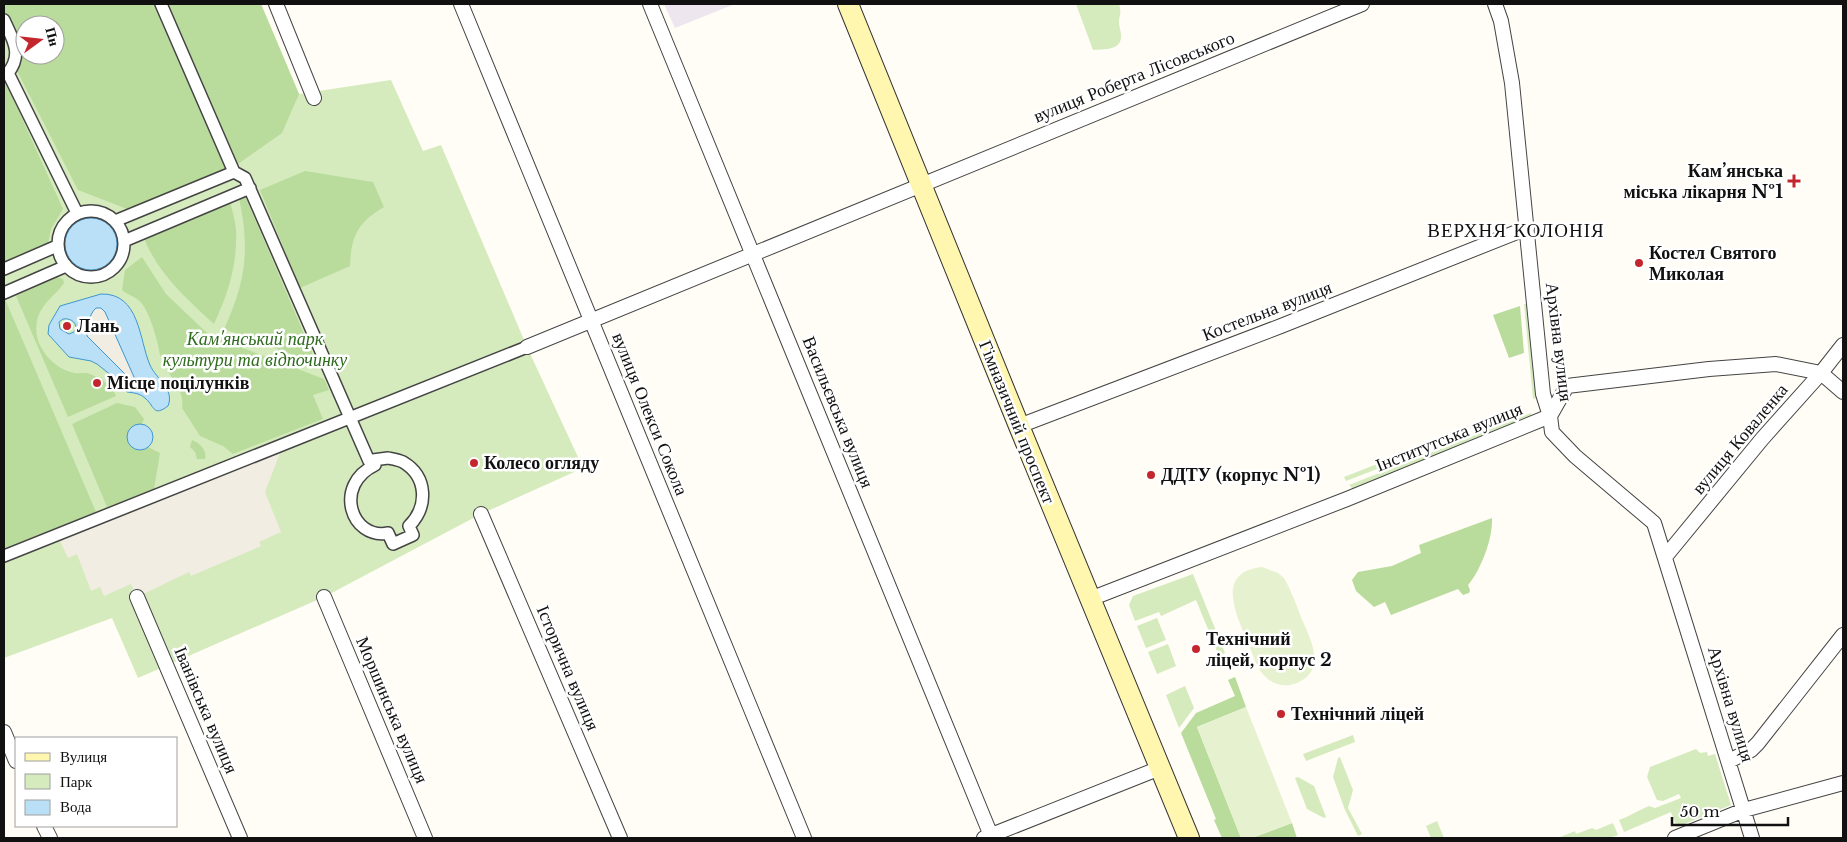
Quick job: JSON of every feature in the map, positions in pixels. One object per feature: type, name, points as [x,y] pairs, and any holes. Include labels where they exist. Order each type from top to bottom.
[{"type":"main road","name":"Гімназичний проспект","points":[[848,4],[1189,838]]},
{"type":"street","points":[[162,4],[234,172],[245,178],[250,188],[349,418],[369,461],[374,462]]},
{"type":"street","points":[[276,4],[314,98]]},
{"type":"street","name":"вулиця Олекси Сокола","points":[[461,4],[804,838]]},
{"type":"street","name":"Васильєвська вулиця","points":[[650,4],[754,254],[989,837]]},
{"type":"street","name":"вулиця Роберта Лісовського","points":[[527,347],[1362,4]]},
{"type":"street","name":"Архівна вулиця","points":[[1495,4],[1501,21],[1512,83],[1543,394],[1550,416],[1552,432],[1575,456],[1654,523],[1752,838]]},
{"type":"street","points":[[4,20],[16,48],[14,65],[6,73],[77,213]]},
{"type":"street","points":[[116,221],[234,172]]},
{"type":"street","points":[[124,242],[250,188]]},
{"type":"street","points":[[90,210],[103,212],[116,221],[122,230],[124,242],[122,256],[115,267],[104,275],[91,278],[78,275],[66,266],[60,257],[57,246],[60,231],[66,220],[77,213],[90,210]]},
{"type":"street","name":"Костельна вулиця","points":[[1019,426],[1290,323],[1527,228]]},
{"type":"street","points":[[4,269],[57,246]]},
{"type":"street","points":[[4,293],[66,266]]},
{"type":"street","name":"вулиця Коваленка","points":[[1665,557],[1762,438],[1821,373],[1843,345]]},
{"type":"street","points":[[4,556],[527,347]]},
{"type":"street","name":"Інститутська вулиця","points":[[1090,599],[1347,499],[1550,416],[1566,386],[1709,369],[1776,364],[1821,373]]},
{"type":"street","points":[[1821,373],[1843,392]]},
{"type":"street","points":[[388,458],[402,462],[414,471],[421,484],[423,499],[419,514],[409,526],[413,535],[393,544],[388,533],[382,534],[368,530],[356,520],[351,510],[350,495],[355,480],[365,470],[376,465],[374,462],[373,460],[388,458]]},
{"type":"street","name":"Історична вулиця","points":[[481,514],[620,838]]},
{"type":"street","name":"Іванівська вулиця","points":[[137,597],[240,838]]},
{"type":"street","name":"Моршинська вулиця","points":[[324,597],[425,838]]},
{"type":"street","points":[[1729,760],[1750,750],[1758,743],[1843,635]]},
{"type":"street","points":[[4,732],[15,758]]},
{"type":"street","points":[[989,837],[1160,768]]},
{"type":"street","points":[[1675,838],[1744,810],[1843,783]]},
{"type":"shaded area","points":[[664,4],[735,4],[675,28]]},
{"type":"shaded area","points":[[96,308],[101,308],[105,312],[134,377],[133,380],[87,336],[88,324]]},
{"type":"shaded area","points":[[280,453],[265,492],[281,532],[259,542],[261,546],[191,576],[189,572],[137,597],[131,584],[104,596],[100,587],[91,591],[77,554],[68,558],[60,541]]},
{"type":"green space","name":"Кам'янський парк культури та відпочинку","points":[[4,4],[261,4],[299,94],[391,80],[423,151],[441,145],[527,347],[583,468],[481,514],[324,597],[138,678],[112,618],[4,658]]},
{"type":"green space","points":[[4,4],[153,4],[227,170],[127,209],[78,190],[14,65],[4,20]]},
{"type":"green space","points":[[168,4],[261,4],[299,94],[282,133],[238,164]]},
{"type":"green space","points":[[1076,4],[1119,4],[1121,40],[1119,44],[1112,48],[1093,50]]},
{"type":"green space","points":[[4,81],[63,209],[51,229],[48,244],[4,264]]},
{"type":"green space","points":[[305,171],[373,182],[384,207],[362,224],[354,238],[350,266],[300,288],[260,190]]},
{"type":"green space","points":[[245,196],[317,364],[224,329],[237,296],[244,265],[244,234],[239,198]]},
{"type":"green space","points":[[230,201],[236,229],[234,266],[228,290],[214,324],[183,295],[165,274],[144,238]]},
{"type":"green space","points":[[142,257],[166,294],[206,332],[219,339],[324,379],[329,390],[313,395],[323,419],[233,454],[223,446],[200,436],[182,408],[179,389],[161,358],[150,318],[139,300],[122,290],[125,270]]},
{"type":"green space","points":[[57,277],[63,279],[64,283],[40,312],[36,329],[39,344],[47,356],[59,367],[69,372],[88,373],[106,382],[116,396],[68,417],[16,296]]},
{"type":"green space","points":[[4,300],[96,512],[4,548]]},
{"type":"green space","points":[[1524,304],[1527,304],[1536,398],[1533,399]]},
{"type":"green space","points":[[1520,306],[1524,353],[1509,358],[1493,315]]},
{"type":"green space","points":[[117,403],[135,407],[144,419],[142,424],[137,424],[143,449],[148,447],[160,453],[154,489],[107,507],[72,424]]},
{"type":"green space","points":[[1531,413],[1532,417],[1353,489],[1349,485]]},
{"type":"green space","points":[[192,440],[202,447],[205,459],[197,459],[195,452],[190,447]]},
{"type":"green space","points":[[1418,448],[1421,452],[1346,481],[1344,477]]},
{"type":"green space","points":[[1492,518],[1488,544],[1477,571],[1468,585],[1469,593],[1463,595],[1458,589],[1391,615],[1385,602],[1374,607],[1356,591],[1352,580],[1358,572],[1392,566],[1421,553],[1419,545]]},
{"type":"green space","points":[[1262,567],[1278,573],[1284,578],[1312,644],[1314,662],[1312,670],[1297,683],[1282,685],[1274,683],[1264,676],[1254,658],[1235,608],[1234,586],[1238,577],[1247,571]]},
{"type":"green space","points":[[1193,574],[1225,653],[1219,656],[1196,600],[1161,616],[1159,612],[1135,621],[1129,605],[1133,596]]},
{"type":"green space","points":[[1157,618],[1166,640],[1146,648],[1137,626]]},
{"type":"green space","points":[[1168,644],[1176,666],[1157,674],[1148,652]]},
{"type":"green space","points":[[1235,677],[1246,707],[1197,727],[1241,838],[1222,838],[1181,733],[1196,713],[1235,696],[1228,680]]},
{"type":"green space","points":[[1185,686],[1194,708],[1179,728],[1166,695]]},
{"type":"green space","points":[[1246,707],[1292,823],[1252,838],[1241,838],[1197,727]]},
{"type":"green space","points":[[1353,735],[1355,742],[1306,761],[1303,754]]},
{"type":"green space","points":[[1696,749],[1700,753],[1707,752],[1708,756],[1715,754],[1731,805],[1677,827],[1671,812],[1624,832],[1619,820],[1649,806],[1655,808],[1681,798],[1679,794],[1663,801],[1657,800],[1647,777],[1650,767]]},
{"type":"green space","points":[[1340,757],[1353,790],[1348,808],[1362,834],[1358,836],[1345,810],[1333,777],[1338,758]]},
{"type":"green space","points":[[1298,777],[1314,786],[1326,817],[1324,818],[1307,809],[1295,778]]},
{"type":"green space","points":[[1437,821],[1444,838],[1431,838],[1426,826]]},
{"type":"green space","points":[[1292,823],[1297,838],[1252,838]]},
{"type":"green space","points":[[1613,823],[1618,835],[1609,838],[1558,838],[1575,831],[1576,834],[1592,828],[1596,830]]},
{"type":"water","points":[[86,218],[96,218],[110,225],[117,239],[117,249],[110,263],[96,270],[86,270],[76,266],[69,259],[65,249],[65,239],[69,229],[76,222]]},
{"type":"water","points":[[101,294],[114,296],[124,301],[131,309],[136,320],[150,365],[167,389],[169,394],[168,406],[157,411],[146,399],[137,394],[127,392],[117,380],[97,364],[69,357],[48,334],[49,325],[60,306]],"holes":[[[96,308],[101,308],[105,312],[134,377],[133,380],[87,336],[90,317]],[[63,319],[73,322],[76,326],[74,332],[69,334],[60,329],[59,322]]]},
{"type":"water","points":[[140,424],[149,428],[153,437],[149,446],[140,450],[131,446],[127,437],[131,428]]},
{"type":"place","name":"Кам’янська міська лікарня №1","points":[[1794,181]]},
{"type":"place","name":"Костел Святого Миколая","points":[[1639,263]]},
{"type":"place","name":"Лань","points":[[67,326]]},
{"type":"place","name":"Місце поцілунків","points":[[97,383]]},
{"type":"place","name":"Колесо огляду","points":[[474,463]]},
{"type":"place","name":"ДДТУ (корпус №1)","points":[[1151,475]]},
{"type":"place","name":"Технічний ліцей, корпус 2","points":[[1196,649]]},
{"type":"place","name":"Технічний ліцей","points":[[1281,714]]},
{"type":"district","name":"ВЕРХНЯ КОЛОНІЯ","points":[[1516,230]]}]
